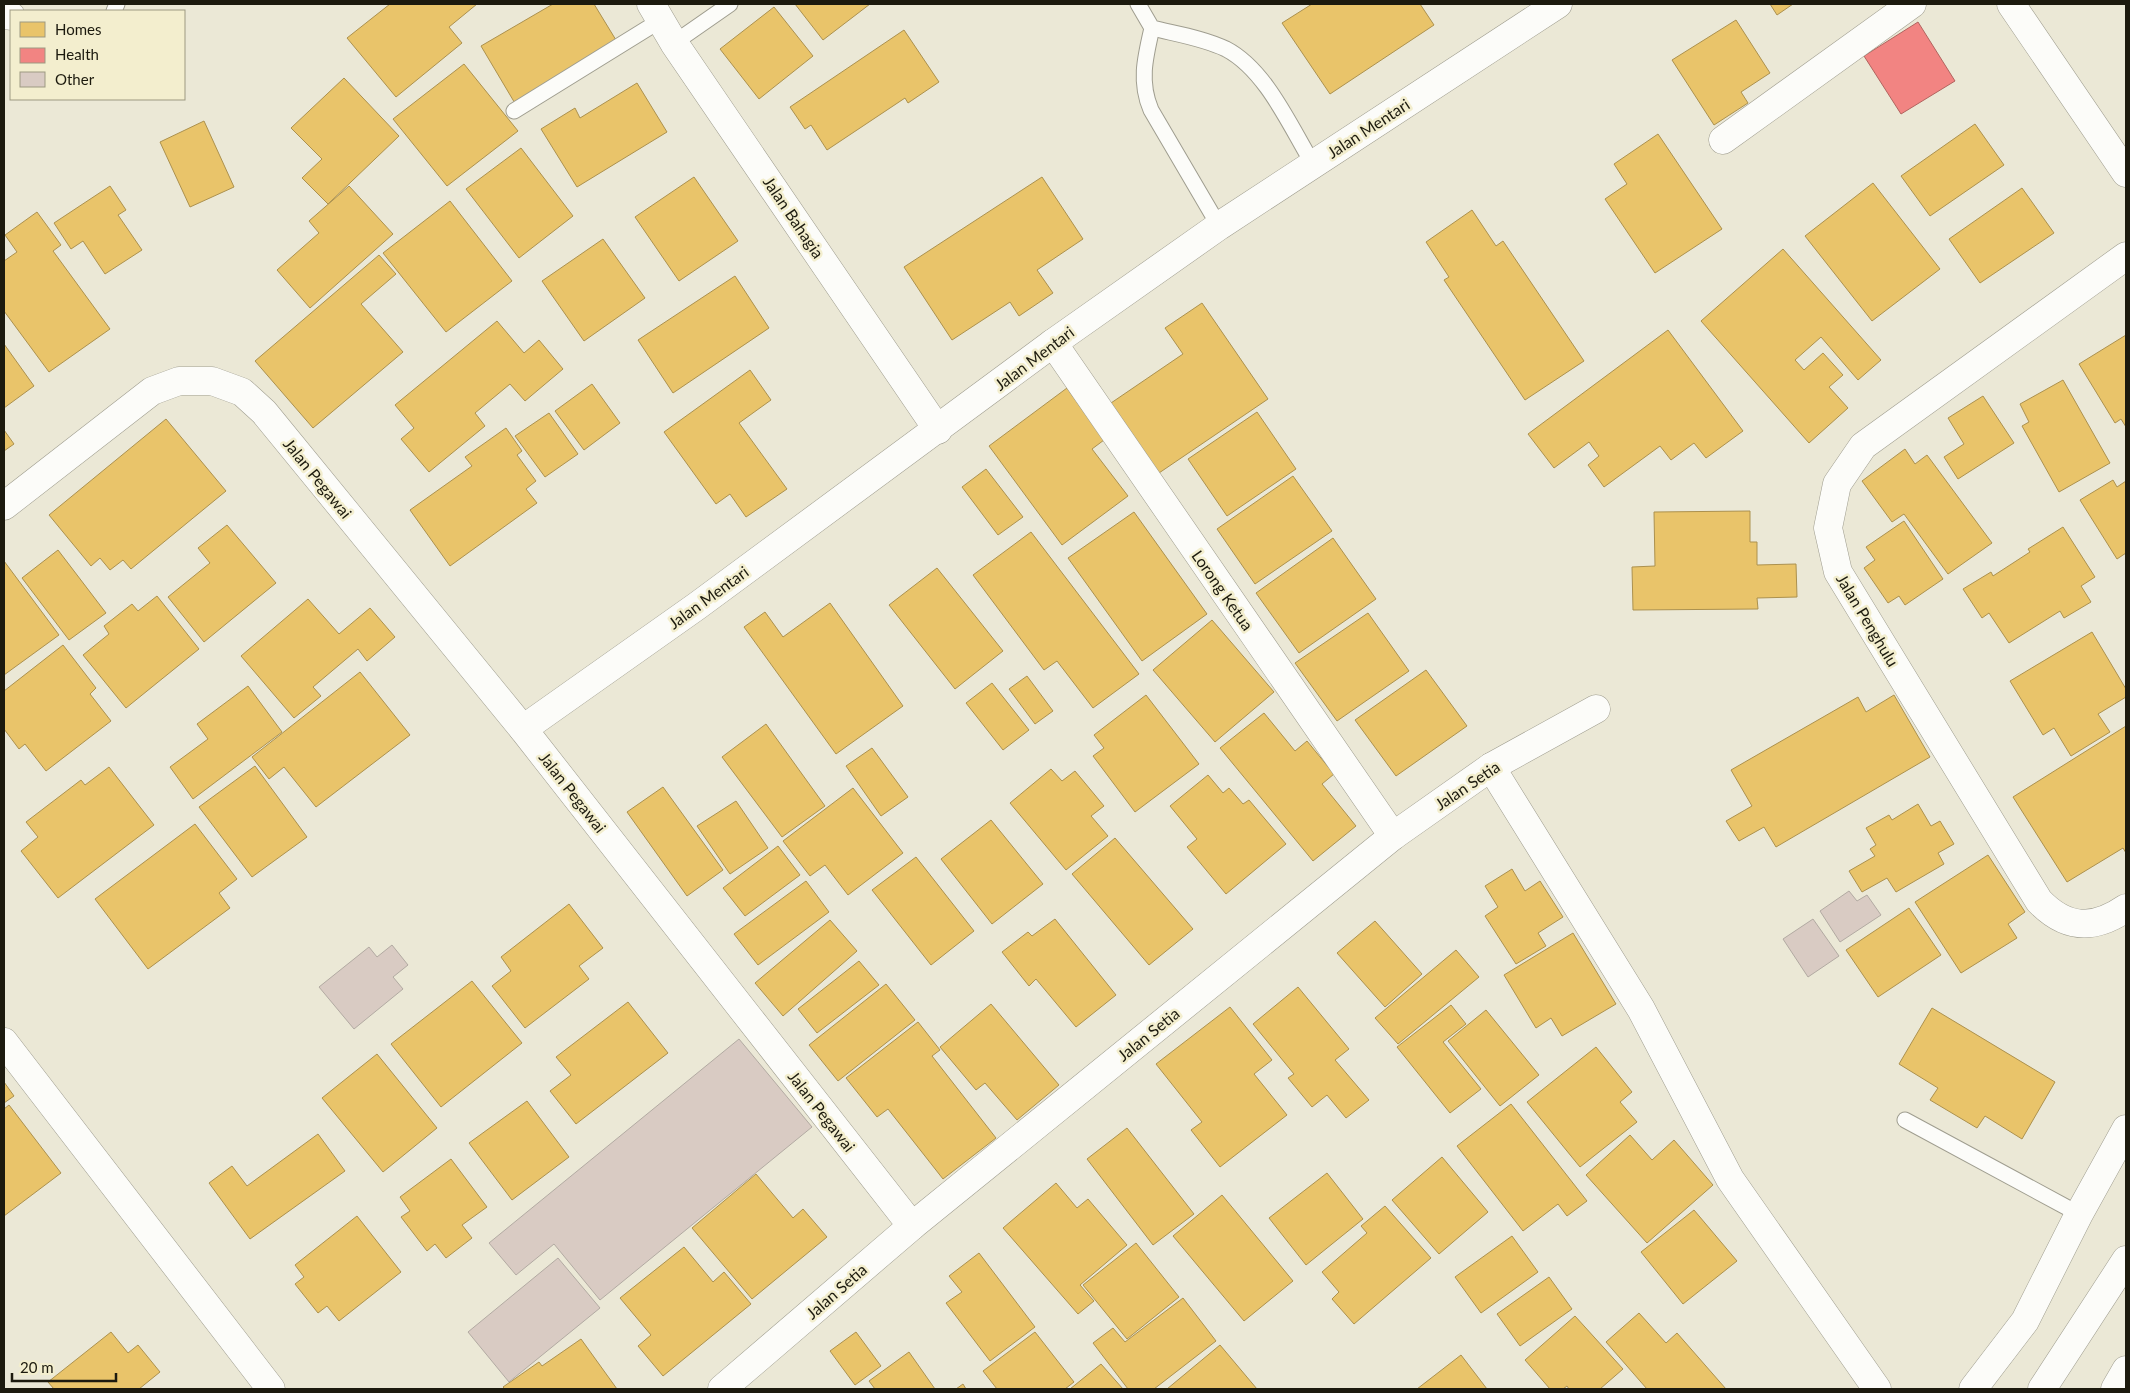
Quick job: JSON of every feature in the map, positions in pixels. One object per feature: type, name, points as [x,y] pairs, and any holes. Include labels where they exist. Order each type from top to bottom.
[{"type":"main road","name":"Jalan Mentari","points":[[523,729],[698,606],[871,475],[938,430],[1052,343],[1219,226],[1558,4]]},
{"type":"main road","points":[[1723,140],[1912,4]]},
{"type":"main road","points":[[2011,4],[2126,173]]},
{"type":"main road","name":"Jalan Bahagia","points":[[662,22],[938,430]]},
{"type":"main road","name":"Jalan Penghulu","points":[[2126,256],[1863,446],[1837,484],[1828,528],[1838,572],[1842,580],[2039,901],[2051,913],[2068,922],[2093,924],[2126,908]]},
{"type":"main road","name":"Lorong Ketua","points":[[1052,343],[1393,836]]},
{"type":"main road","name":"Jalan Pegawai","points":[[4,506],[152,391],[179,381],[212,381],[242,392],[264,412],[523,729],[912,1226]]},
{"type":"main road","name":"Jalan Setia","points":[[722,1389],[912,1226],[1393,836],[1491,767],[1596,709]]},
{"type":"main road","points":[[1491,767],[1641,1009],[1730,1178],[1878,1389]]},
{"type":"main road","points":[[4,1042],[272,1389]]},
{"type":"main road","points":[[1973,1389],[2025,1321],[2079,1214],[2126,1129]]},
{"type":"main road","points":[[2042,1389],[2126,1260]]},
{"type":"main road","points":[[2115,1389],[2126,1370]]},
{"type":"lane","points":[[514,111],[662,22],[730,4]]},
{"type":"lane","points":[[1138,4],[1152,28],[1143,67],[1144,94],[1151,110],[1219,226]]},
{"type":"lane","points":[[1152,28],[1202,40],[1225,49],[1245,61],[1264,82],[1313,164]]},
{"type":"lane","points":[[1905,1120],[2079,1214]]},
{"type":"building: Homes","points":[[390,4],[477,4],[449,27],[462,43],[396,97],[347,38]]},
{"type":"building: Homes","points":[[553,4],[594,4],[619,45],[516,105],[481,46]]},
{"type":"building: Homes","points":[[795,4],[870,4],[823,40]]},
{"type":"building: Homes","points":[[1312,4],[1420,4],[1434,25],[1330,94],[1282,23]]},
{"type":"building: Homes","points":[[1770,4],[1793,4],[1777,15]]},
{"type":"building: Homes","points":[[774,7],[813,56],[759,99],[720,49]]},
{"type":"building: Homes","points":[[1736,20],[1770,73],[1741,92],[1748,103],[1714,125],[1672,60]]},
{"type":"building: Homes","points":[[904,30],[939,82],[908,103],[905,98],[827,150],[811,125],[805,129],[790,107]]},
{"type":"building: Homes","points":[[464,64],[518,131],[447,186],[393,119]]},
{"type":"building: Homes","points":[[344,78],[399,136],[328,204],[302,178],[322,159],[291,128]]},
{"type":"building: Homes","points":[[637,83],[667,132],[577,187],[541,129],[575,108],[580,118]]},
{"type":"building: Homes","points":[[204,121],[234,187],[190,207],[160,142]]},
{"type":"building: Homes","points":[[1975,124],[2004,165],[1930,216],[1901,176]]},
{"type":"building: Homes","points":[[1658,134],[1722,229],[1655,273],[1605,199],[1627,184],[1614,164]]},
{"type":"building: Homes","points":[[521,148],[573,216],[519,258],[466,189]]},
{"type":"building: Homes","points":[[694,177],[738,241],[679,281],[635,217]]},
{"type":"building: Homes","points":[[1042,177],[1083,239],[1037,270],[1053,293],[1019,316],[1010,302],[952,340],[904,267]]},
{"type":"building: Homes","points":[[1873,183],[1940,269],[1872,321],[1805,236]]},
{"type":"building: Homes","points":[[110,186],[126,210],[118,215],[142,250],[105,274],[83,241],[71,249],[54,223]]},
{"type":"building: Homes","points":[[349,186],[393,234],[310,308],[277,270],[319,233],[309,221]]},
{"type":"building: Homes","points":[[2022,188],[2054,233],[1980,283],[1949,239]]},
{"type":"building: Homes","points":[[450,201],[512,281],[446,332],[383,253]]},
{"type":"building: Homes","points":[[1472,210],[1496,246],[1503,241],[1584,361],[1525,400],[1444,280],[1449,277],[1426,242]]},
{"type":"building: Homes","points":[[37,212],[61,245],[53,251],[110,329],[49,372],[4,311],[4,261],[17,252],[5,235]]},
{"type":"building: Homes","points":[[603,239],[645,298],[584,341],[542,281]]},
{"type":"building: Homes","points":[[1783,249],[1881,360],[1858,380],[1821,337],[1795,360],[1804,370],[1823,353],[1843,375],[1829,387],[1848,408],[1809,443],[1701,321]]},
{"type":"building: Homes","points":[[379,255],[396,274],[361,304],[403,352],[313,428],[255,361]]},
{"type":"building: Homes","points":[[735,276],[769,328],[673,393],[638,340]]},
{"type":"building: Homes","points":[[1202,303],[1268,399],[1159,473],[1111,403],[1183,354],[1165,328]]},
{"type":"building: Homes","points":[[497,321],[524,353],[539,340],[563,369],[525,401],[510,384],[475,413],[485,426],[429,472],[401,439],[414,428],[395,405]]},
{"type":"building: Homes","points":[[1668,330],[1743,431],[1706,458],[1694,443],[1671,460],[1660,446],[1604,487],[1588,465],[1599,456],[1589,442],[1554,468],[1528,434]]},
{"type":"building: Homes","points":[[2126,335],[2126,427],[2121,419],[2115,423],[2079,364]]},
{"type":"building: Homes","points":[[4,344],[34,386],[4,408]]},
{"type":"building: Homes","points":[[750,370],[771,400],[739,423],[787,489],[746,517],[730,494],[716,504],[664,432]]},
{"type":"building: Homes","points":[[2063,380],[2110,463],[2059,492],[2022,426],[2029,422],[2020,404]]},
{"type":"building: Homes","points":[[592,384],[620,423],[584,450],[555,411]]},
{"type":"building: Homes","points":[[1067,388],[1104,440],[1092,449],[1128,496],[1062,545],[989,446]]},
{"type":"building: Homes","points":[[1983,396],[2014,443],[1958,479],[1944,457],[1964,444],[1948,418]]},
{"type":"building: Homes","points":[[1257,412],[1296,469],[1227,516],[1188,459]]},
{"type":"building: Homes","points":[[549,413],[578,454],[545,477],[515,436]]},
{"type":"building: Homes","points":[[166,419],[226,491],[131,569],[123,560],[110,570],[100,558],[91,566],[49,515]]},
{"type":"building: Homes","points":[[506,428],[522,451],[517,455],[536,481],[526,489],[537,503],[450,566],[410,510],[472,466],[465,457]]},
{"type":"building: Homes","points":[[4,430],[14,444],[4,451]]},
{"type":"building: Homes","points":[[1905,449],[1915,464],[1927,455],[1992,543],[1948,574],[1904,514],[1892,522],[1862,481]]},
{"type":"building: Homes","points":[[986,469],[1023,517],[998,535],[962,487]]},
{"type":"building: Homes","points":[[1293,476],[1332,531],[1255,584],[1217,529]]},
{"type":"building: Homes","points":[[2113,480],[2117,487],[2126,481],[2126,553],[2117,559],[2080,500]]},
{"type":"building: Homes","points":[[1750,511],[1750,542],[1757,542],[1757,565],[1796,564],[1797,597],[1757,598],[1758,609],[1633,610],[1632,567],[1655,566],[1654,512]]},
{"type":"building: Homes","points":[[1134,512],[1207,614],[1142,661],[1068,558]]},
{"type":"building: Homes","points":[[1904,521],[1943,579],[1905,605],[1899,596],[1888,603],[1864,568],[1875,560],[1866,547]]},
{"type":"building: Homes","points":[[227,525],[276,583],[204,642],[168,597],[210,563],[198,548]]},
{"type":"building: Homes","points":[[2063,527],[2095,577],[2081,586],[2091,602],[2064,618],[2060,611],[2009,643],[1989,613],[1982,618],[1963,589],[1991,572],[1993,576],[2030,552],[2028,549]]},
{"type":"building: Homes","points":[[1031,532],[1139,674],[1093,708],[1057,661],[1044,670],[973,575]]},
{"type":"building: Homes","points":[[1333,538],[1376,599],[1299,653],[1256,593]]},
{"type":"building: Homes","points":[[58,550],[106,613],[69,640],[22,578]]},
{"type":"building: Homes","points":[[4,561],[59,635],[4,675]]},
{"type":"building: Homes","points":[[937,568],[1003,651],[955,689],[889,605]]},
{"type":"building: Homes","points":[[157,596],[199,649],[126,708],[83,655],[109,634],[104,626],[132,604],[138,611]]},
{"type":"building: Homes","points":[[308,599],[339,634],[370,608],[395,637],[367,661],[358,649],[313,687],[321,696],[294,718],[241,656]]},
{"type":"building: Homes","points":[[830,603],[903,706],[836,754],[744,627],[765,612],[783,637]]},
{"type":"building: Homes","points":[[1368,613],[1409,671],[1337,721],[1295,663]]},
{"type":"building: Homes","points":[[1212,620],[1274,692],[1215,742],[1153,670]]},
{"type":"building: Homes","points":[[2092,632],[2126,689],[2126,697],[2098,714],[2110,732],[2071,756],[2054,728],[2043,735],[2010,681]]},
{"type":"building: Homes","points":[[63,645],[96,688],[90,694],[111,721],[46,771],[25,744],[19,749],[4,729],[4,691]]},
{"type":"building: Homes","points":[[1426,670],[1467,726],[1396,776],[1355,720]]},
{"type":"building: Homes","points":[[360,672],[410,735],[316,807],[284,767],[269,779],[252,757]]},
{"type":"building: Homes","points":[[1027,676],[1053,711],[1035,724],[1009,689]]},
{"type":"building: Homes","points":[[992,683],[1029,730],[1003,750],[966,703]]},
{"type":"building: Homes","points":[[248,686],[282,732],[193,799],[170,767],[208,739],[197,724]]},
{"type":"building: Homes","points":[[1146,695],[1199,764],[1135,812],[1093,756],[1104,748],[1094,735]]},
{"type":"building: Homes","points":[[1894,695],[1930,757],[1776,847],[1764,827],[1739,841],[1726,821],[1752,806],[1731,770],[1858,697],[1866,712]]},
{"type":"building: Homes","points":[[1264,713],[1295,751],[1307,741],[1334,774],[1322,784],[1356,826],[1313,861],[1220,748]]},
{"type":"building: Homes","points":[[766,724],[825,806],[782,837],[722,757]]},
{"type":"building: Homes","points":[[2126,726],[2126,853],[2123,848],[2067,882],[2013,797]]},
{"type":"building: Homes","points":[[872,748],[908,797],[881,816],[846,766]]},
{"type":"building: Homes","points":[[255,766],[307,837],[252,877],[199,807]]},
{"type":"building: Homes","points":[[109,767],[154,825],[58,898],[21,851],[38,837],[26,822],[81,780],[85,785]]},
{"type":"building: Homes","points":[[1051,769],[1062,781],[1075,771],[1104,806],[1091,816],[1108,836],[1066,870],[1010,803]]},
{"type":"building: Homes","points":[[1208,775],[1223,793],[1229,788],[1243,804],[1249,800],[1286,844],[1226,894],[1187,847],[1197,839],[1170,806]]},
{"type":"building: Homes","points":[[663,787],[723,870],[687,896],[627,812]]},
{"type":"building: Homes","points":[[853,788],[903,853],[848,895],[825,865],[810,876],[783,841]]},
{"type":"building: Homes","points":[[736,801],[768,848],[730,874],[697,826]]},
{"type":"building: Homes","points":[[1918,804],[1931,826],[1940,821],[1954,844],[1938,853],[1944,864],[1896,892],[1887,878],[1862,892],[1849,871],[1875,856],[1870,849],[1876,845],[1866,828],[1889,815],[1892,820]]},
{"type":"building: Homes","points":[[991,820],[1043,884],[992,924],[941,859]]},
{"type":"building: Homes","points":[[195,824],[237,879],[219,893],[230,908],[148,969],[95,899]]},
{"type":"building: Homes","points":[[1115,838],[1193,929],[1149,965],[1072,874]]},
{"type":"building: Homes","points":[[778,846],[800,875],[745,916],[723,888]]},
{"type":"building: Homes","points":[[1988,855],[2025,912],[2008,924],[2017,938],[1961,973],[1915,902]]},
{"type":"building: Homes","points":[[916,857],[974,931],[931,965],[872,890]]},
{"type":"building: Homes","points":[[1512,869],[1525,891],[1540,881],[1563,917],[1538,933],[1546,946],[1516,964],[1485,916],[1498,907],[1485,886]]},
{"type":"building: Homes","points":[[806,881],[829,912],[758,965],[734,934]]},
{"type":"building: Homes","points":[[569,904],[603,948],[579,966],[589,979],[525,1028],[492,986],[511,971],[501,957]]},
{"type":"building: Homes","points":[[1909,908],[1941,955],[1878,997],[1846,950]]},
{"type":"building: Homes","points":[[1055,919],[1116,995],[1076,1027],[1036,979],[1029,986],[1002,952],[1028,932],[1032,936]]},
{"type":"building: Homes","points":[[830,920],[857,951],[783,1016],[755,983]]},
{"type":"building: Homes","points":[[1375,921],[1422,974],[1385,1007],[1337,953]]},
{"type":"building: Homes","points":[[1573,933],[1616,1004],[1562,1036],[1551,1018],[1536,1028],[1504,975]]},
{"type":"building: Homes","points":[[1456,950],[1479,977],[1398,1044],[1375,1018]]},
{"type":"building: Homes","points":[[859,961],[879,985],[817,1033],[798,1009]]},
{"type":"building: Homes","points":[[472,981],[522,1043],[441,1107],[391,1044]]},
{"type":"building: Homes","points":[[886,984],[915,1020],[838,1081],[809,1045]]},
{"type":"building: Homes","points":[[1298,987],[1349,1049],[1335,1060],[1369,1100],[1346,1118],[1327,1095],[1312,1107],[1288,1078],[1294,1074],[1253,1024]]},
{"type":"building: Homes","points":[[628,1002],[668,1053],[576,1124],[550,1091],[571,1075],[556,1057]]},
{"type":"building: Homes","points":[[991,1004],[1059,1085],[1017,1120],[985,1083],[976,1090],[940,1047]]},
{"type":"building: Homes","points":[[1451,1005],[1466,1024],[1443,1042],[1481,1089],[1450,1113],[1397,1047]]},
{"type":"building: Homes","points":[[1230,1007],[1272,1060],[1254,1074],[1287,1115],[1220,1167],[1191,1130],[1202,1122],[1156,1064]]},
{"type":"building: Homes","points":[[1932,1008],[2055,1082],[2022,1139],[1985,1116],[1977,1128],[1930,1100],[1938,1088],[1899,1064]]},
{"type":"building: Homes","points":[[1486,1010],[1539,1075],[1500,1106],[1448,1041]]},
{"type":"building: Homes","points":[[918,1022],[940,1050],[932,1056],[996,1138],[943,1179],[888,1109],[877,1117],[846,1078]]},
{"type":"building: Homes","points":[[1596,1047],[1632,1092],[1620,1102],[1637,1122],[1580,1167],[1527,1102]]},
{"type":"building: Homes","points":[[377,1054],[437,1128],[383,1172],[322,1098]]},
{"type":"building: Homes","points":[[4,1082],[14,1096],[4,1103]]},
{"type":"building: Homes","points":[[527,1101],[569,1157],[512,1200],[469,1143]]},
{"type":"building: Homes","points":[[1511,1104],[1587,1201],[1567,1216],[1558,1204],[1523,1231],[1457,1146]]},
{"type":"building: Homes","points":[[9,1105],[61,1173],[4,1216],[4,1109]]},
{"type":"building: Homes","points":[[1127,1128],[1194,1214],[1153,1245],[1087,1159]]},
{"type":"building: Homes","points":[[318,1134],[345,1171],[250,1239],[209,1183],[232,1166],[247,1186]]},
{"type":"building: Homes","points":[[1630,1135],[1652,1160],[1674,1140],[1713,1185],[1647,1243],[1586,1175]]},
{"type":"building: Homes","points":[[1442,1157],[1488,1212],[1439,1254],[1392,1200]]},
{"type":"building: Homes","points":[[451,1159],[487,1207],[462,1225],[472,1238],[446,1258],[435,1244],[427,1251],[401,1217],[410,1211],[400,1197]]},
{"type":"building: Homes","points":[[1327,1173],[1363,1219],[1306,1265],[1269,1218]]},
{"type":"building: Homes","points":[[756,1174],[793,1218],[803,1209],[827,1237],[752,1299],[692,1228]]},
{"type":"building: Homes","points":[[1056,1183],[1077,1208],[1088,1199],[1127,1245],[1080,1285],[1094,1301],[1078,1314],[1003,1228]]},
{"type":"building: Homes","points":[[1222,1195],[1293,1281],[1244,1321],[1173,1236]]},
{"type":"building: Homes","points":[[1385,1206],[1431,1258],[1354,1324],[1332,1299],[1339,1292],[1322,1272],[1367,1233],[1361,1226]]},
{"type":"building: Homes","points":[[1694,1210],[1737,1261],[1683,1304],[1641,1252]]},
{"type":"building: Homes","points":[[357,1216],[401,1272],[339,1321],[327,1306],[318,1313],[295,1284],[304,1277],[295,1265]]},
{"type":"building: Homes","points":[[1512,1236],[1538,1272],[1481,1313],[1455,1277]]},
{"type":"building: Homes","points":[[1136,1243],[1179,1297],[1127,1339],[1083,1285]]},
{"type":"building: Homes","points":[[684,1247],[713,1282],[724,1272],[751,1304],[663,1376],[638,1346],[651,1335],[620,1298]]},
{"type":"building: Homes","points":[[979,1253],[1035,1327],[990,1361],[946,1303],[962,1292],[949,1276]]},
{"type":"building: Homes","points":[[1549,1277],[1572,1309],[1520,1346],[1497,1314]]},
{"type":"building: Homes","points":[[1183,1298],[1216,1341],[1154,1389],[1128,1389],[1093,1343],[1113,1328],[1125,1342]]},
{"type":"building: Homes","points":[[1639,1313],[1666,1343],[1677,1333],[1726,1389],[1647,1389],[1606,1342]]},
{"type":"building: Homes","points":[[1575,1316],[1623,1369],[1600,1389],[1569,1389],[1567,1386],[1563,1389],[1550,1389],[1525,1360]]},
{"type":"building: Homes","points":[[111,1332],[128,1353],[138,1345],[160,1372],[139,1389],[54,1389],[48,1382]]},
{"type":"building: Homes","points":[[856,1332],[881,1366],[855,1385],[830,1351]]},
{"type":"building: Homes","points":[[1035,1332],[1074,1382],[1065,1389],[997,1389],[983,1371]]},
{"type":"building: Homes","points":[[581,1339],[617,1389],[505,1389],[503,1387],[539,1362],[542,1366]]},
{"type":"building: Homes","points":[[1220,1345],[1257,1389],[1167,1389]]},
{"type":"building: Homes","points":[[909,1352],[935,1389],[875,1389],[869,1381]]},
{"type":"building: Homes","points":[[1461,1355],[1487,1389],[1417,1389]]},
{"type":"building: Homes","points":[[1101,1364],[1123,1389],[1070,1389]]},
{"type":"building: Homes","points":[[963,1384],[966,1389],[956,1389]]},
{"type":"building: Health","points":[[1918,22],[1955,81],[1901,114],[1864,56]]},
{"type":"building: Other","points":[[1849,891],[1857,901],[1867,895],[1881,915],[1840,942],[1820,911]]},
{"type":"building: Other","points":[[1813,919],[1839,956],[1808,977],[1783,939]]},
{"type":"building: Other","points":[[392,945],[408,965],[393,977],[403,989],[354,1029],[319,987],[369,947],[377,957]]},
{"type":"building: Other","points":[[739,1039],[812,1127],[600,1300],[554,1244],[516,1275],[489,1243]]},
{"type":"building: Other","points":[[558,1258],[600,1308],[509,1382],[468,1332]]}]
